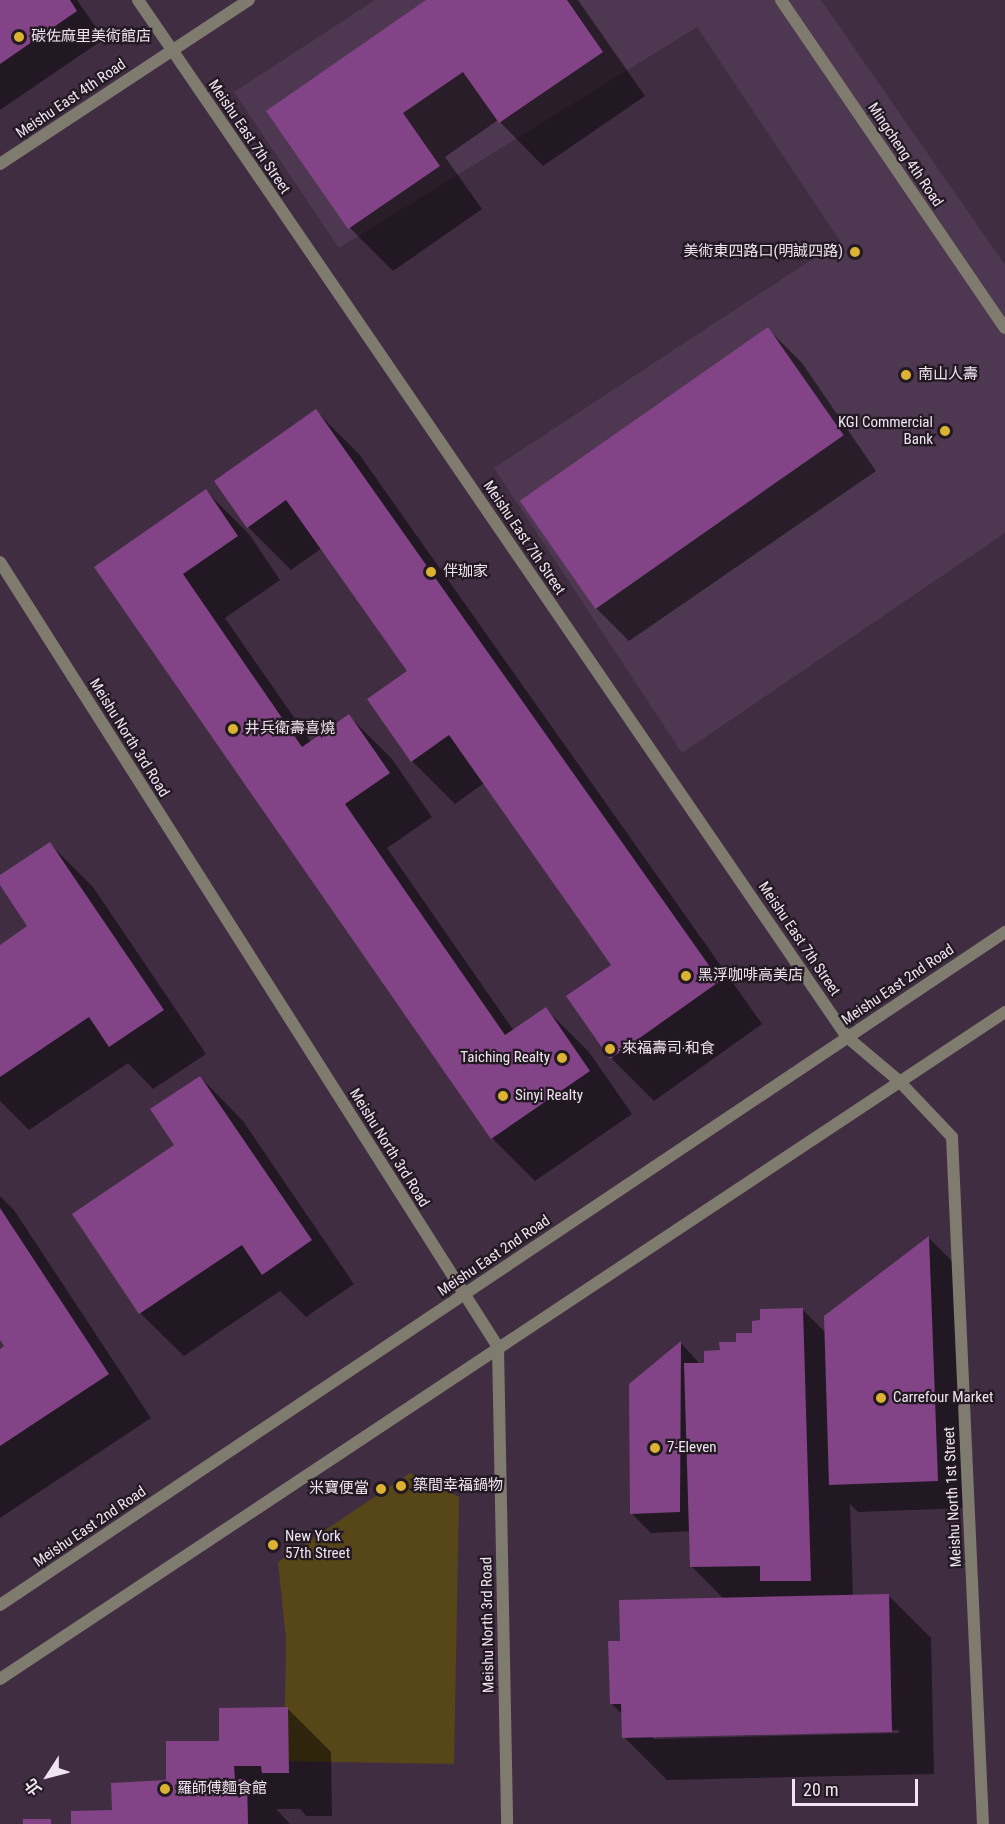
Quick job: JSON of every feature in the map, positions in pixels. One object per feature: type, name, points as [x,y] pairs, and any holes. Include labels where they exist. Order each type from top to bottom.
[{"type":"street","name":"Meishu East 7th Street","points":[[138,0],[847,1037],[899,1081]]},
{"type":"street","name":"Meishu East 4th Road","points":[[0,164],[249,0]]},
{"type":"street","name":"Mingcheng 4th Road","points":[[781,0],[1005,328]]},
{"type":"street","name":"Meishu North 3rd Road","points":[[0,562],[498,1347],[507,1824]]},
{"type":"street","name":"Meishu East 2nd Road","points":[[0,1605],[1005,932]]},
{"type":"street","points":[[0,1679],[1005,1012]]},
{"type":"street","name":"Meishu North 1st Street","points":[[899,1081],[952,1137],[983,1824]]},
{"type":"shaded area","points":[[375,0],[821,0],[1005,265],[1005,533],[682,753],[494,468],[840,241],[697,27],[339,248],[234,92]]},
{"type":"shaded area","points":[[410,1473],[459,1497],[454,1764],[284,1761],[286,1639],[278,1562]]},
{"type":"building","name":"碳佐麻里美術館店","points":[[0,0],[70,0],[77,11],[0,64]]},
{"type":"building","points":[[426,0],[567,0],[603,52],[499,123],[463,72],[403,113],[440,166],[348,229],[266,111]]},
{"type":"building","points":[[768,327],[844,435],[596,609],[520,501]]},
{"type":"building","points":[[316,409],[720,981],[610,1059],[566,996],[611,965],[449,735],[411,762],[367,699],[407,671],[286,500],[247,528],[214,481]]},
{"type":"building","points":[[206,489],[238,536],[183,574],[302,747],[349,714],[390,773],[345,804],[505,1035],[546,1007],[590,1071],[491,1139],[94,567]]},
{"type":"building","points":[[50,842],[164,1010],[109,1047],[89,1017],[0,1077],[0,945],[27,926],[0,885],[0,875]]},
{"type":"building","points":[[200,1076],[312,1240],[262,1275],[242,1245],[139,1314],[72,1214],[174,1145],[150,1109]]},
{"type":"building","points":[[0,1208],[109,1374],[0,1446],[0,1349],[4,1346],[0,1340]]},
{"type":"building","name":"Carrefour Market","points":[[929,1236],[938,1481],[829,1485],[824,1316]]},
{"type":"building","points":[[803,1308],[811,1581],[760,1581],[760,1566],[690,1567],[684,1363],[704,1363],[704,1351],[720,1350],[719,1342],[736,1342],[736,1333],[752,1333],[752,1321],[760,1320],[760,1309]]},
{"type":"building","name":"7-Eleven","points":[[681,1341],[680,1512],[630,1514],[629,1384]]},
{"type":"building","points":[[889,1594],[892,1732],[622,1738],[621,1704],[610,1704],[608,1641],[620,1641],[619,1600]]},
{"type":"building","points":[[288,1707],[289,1773],[262,1773],[261,1766],[234,1766],[235,1779],[247,1779],[248,1824],[71,1824],[71,1811],[112,1810],[111,1783],[166,1780],[166,1741],[219,1741],[219,1708]]},
{"type":"building","points":[[23,1819],[51,1819],[51,1824],[23,1824]]},
{"type":"place","name":"碳佐麻里美術館店","points":[[19,37]]},
{"type":"place","name":"美術東四路口(明誠四路)","points":[[855,252]]},
{"type":"place","name":"南山人壽","points":[[906,375]]},
{"type":"place","name":"KGI Commercial Bank","points":[[945,431]]},
{"type":"place","name":"伴珈家","points":[[431,572]]},
{"type":"place","name":"井兵衛壽喜燒","points":[[233,729]]},
{"type":"place","name":"黑浮咖啡高美店","points":[[686,976]]},
{"type":"place","name":"來福壽司‧和食","points":[[610,1049]]},
{"type":"place","name":"Taiching Realty","points":[[562,1058]]},
{"type":"place","name":"Sinyi Realty","points":[[503,1096]]},
{"type":"place","name":"Carrefour Market","points":[[881,1398]]},
{"type":"place","name":"7-Eleven","points":[[655,1448]]},
{"type":"place","name":"築間幸福鍋物","points":[[401,1486]]},
{"type":"place","name":"米寶便當","points":[[381,1489]]},
{"type":"place","name":"New York 57th Street","points":[[273,1545]]},
{"type":"place","name":"羅師傅麵食館","points":[[165,1789]]}]
